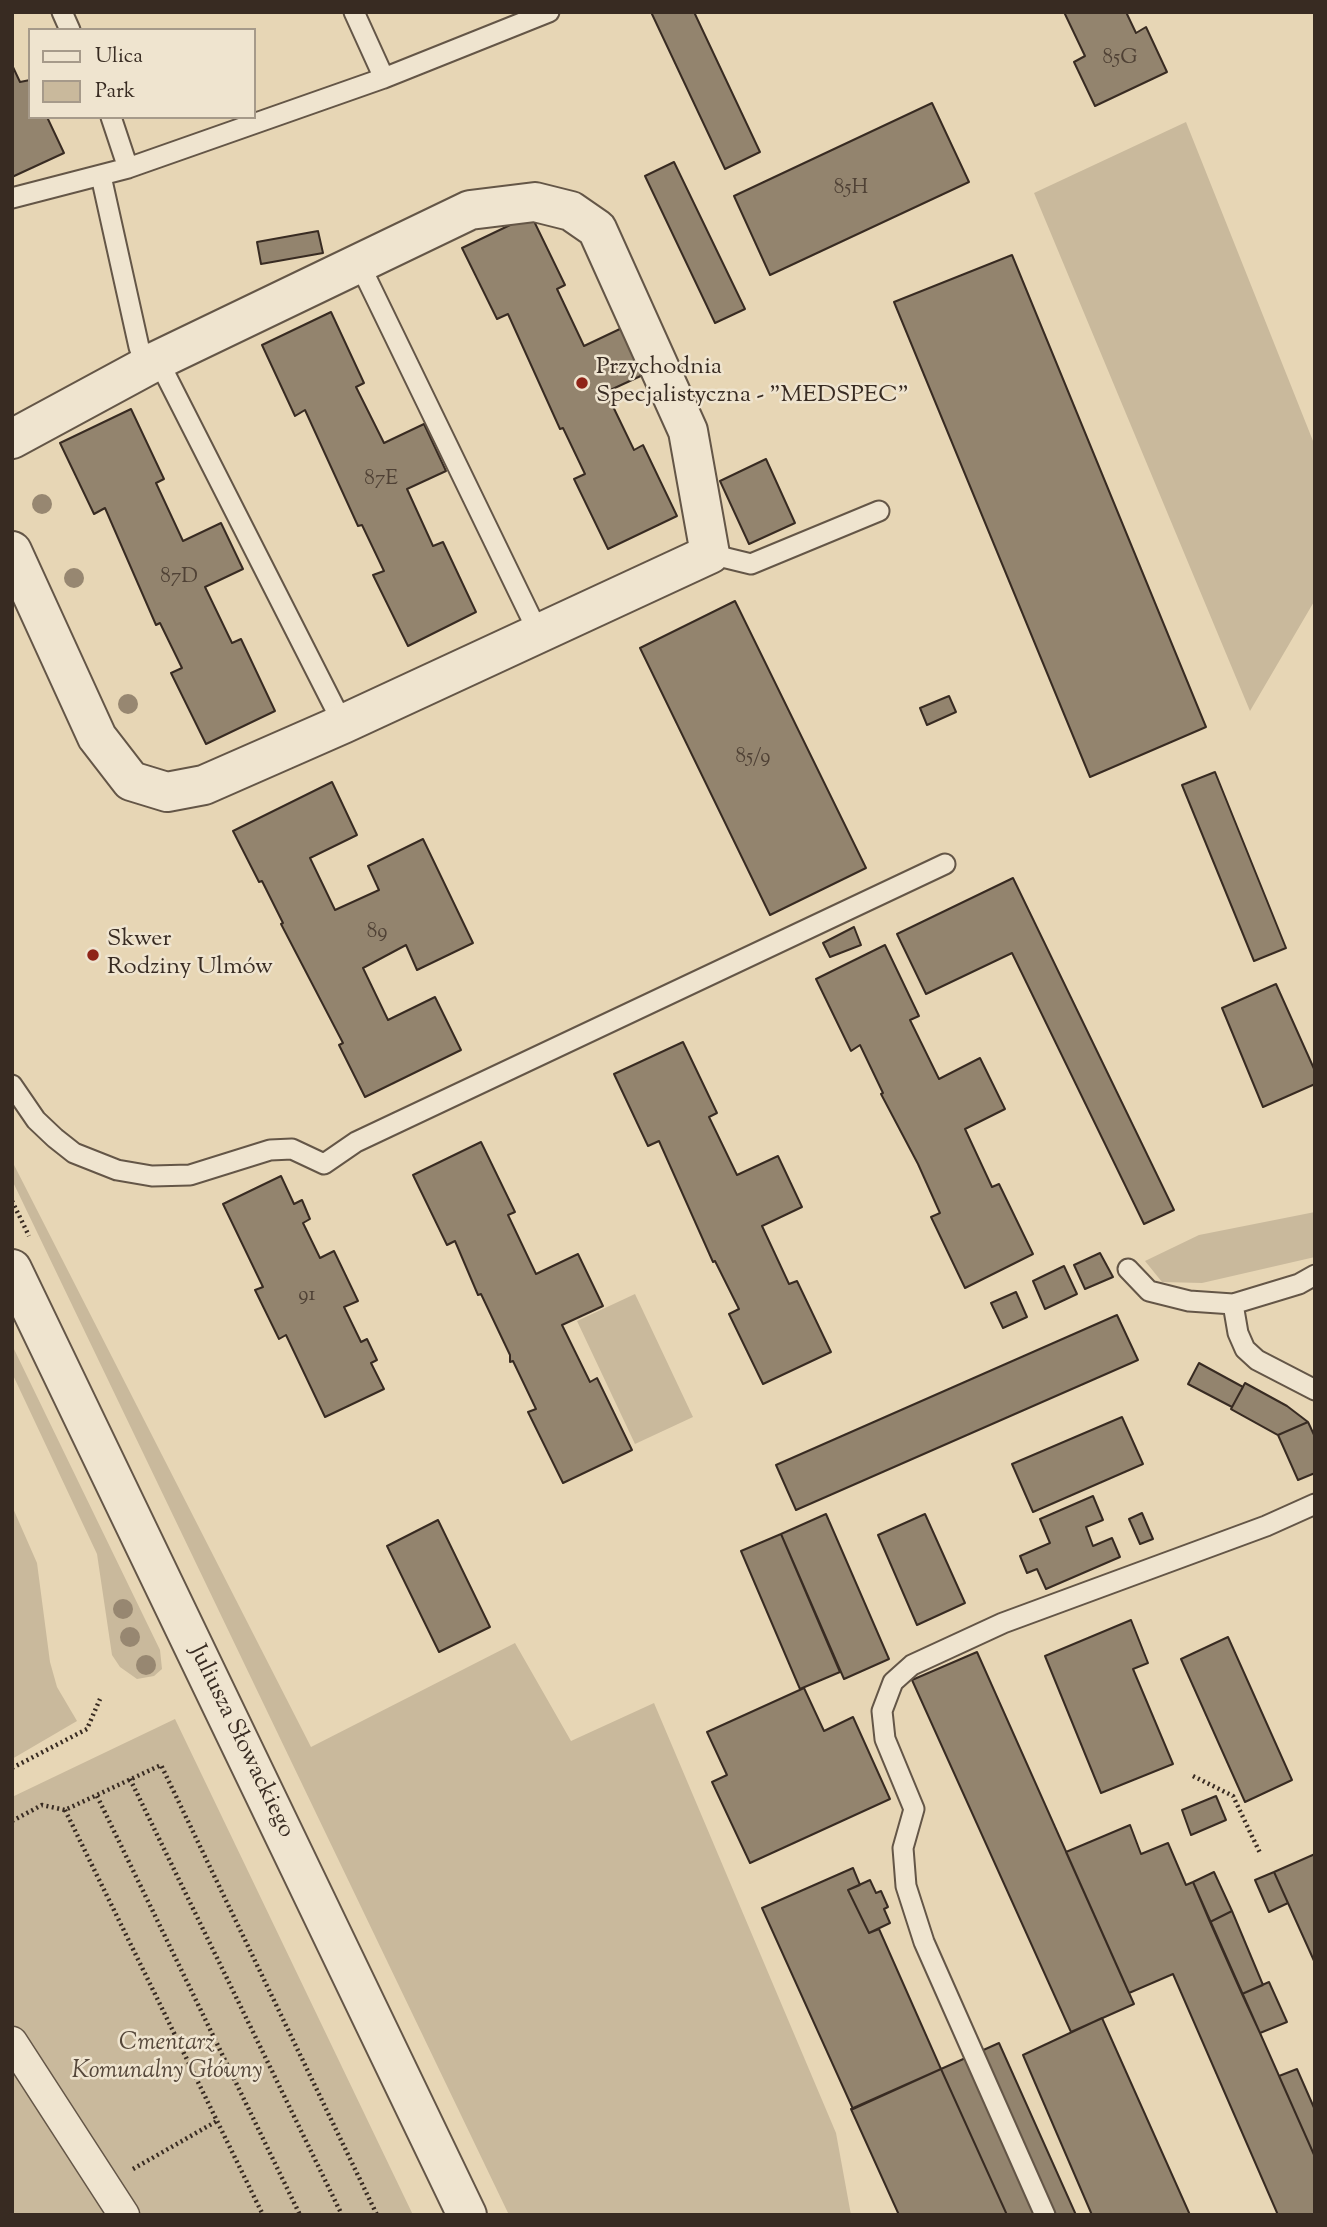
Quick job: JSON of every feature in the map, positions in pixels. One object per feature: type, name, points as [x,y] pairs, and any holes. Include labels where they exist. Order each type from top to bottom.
[{"type":"street","points":[[12,439],[152,363],[470,210],[535,202],[571,211],[597,229],[688,431],[710,554],[343,724],[204,785],[167,792],[131,781],[97,737],[12,551]]},
{"type":"street","name":"Juliusza Słowackiego","points":[[12,1269],[467,2215]]},
{"type":"street","points":[[12,2042],[124,2215]]},
{"type":"lane","points":[[62,12],[69,28]]},
{"type":"lane","points":[[354,12],[384,78]]},
{"type":"lane","points":[[12,198],[128,167],[384,78],[549,12]]},
{"type":"lane","points":[[112,119],[128,167]]},
{"type":"lane","points":[[102,176],[139,347],[152,363],[343,724]]},
{"type":"lane","points":[[359,263],[538,632]]},
{"type":"lane","points":[[710,554],[751,564],[878,511]]},
{"type":"lane","points":[[12,1085],[36,1120],[55,1139],[74,1153],[117,1170],[152,1175],[190,1175],[270,1150],[292,1149],[324,1164],[356,1142],[945,864]]},
{"type":"lane","points":[[1128,1269],[1149,1292],[1189,1301],[1233,1304],[1298,1284],[1315,1275]]},
{"type":"lane","points":[[1233,1304],[1238,1333],[1245,1349],[1257,1360],[1315,1390]]},
{"type":"lane","points":[[1045,2215],[923,1942],[906,1886],[903,1847],[914,1809],[885,1739],[882,1711],[893,1682],[912,1665],[1003,1623],[1266,1526],[1315,1504]]},
{"type":"path","points":[[12,1768],[87,1729],[100,1699]]},
{"type":"path","points":[[12,1821],[42,1805],[65,1811],[161,1765],[377,2215]]},
{"type":"path","points":[[1193,1776],[1233,1796],[1260,1853]]},
{"type":"path","points":[[131,1779],[342,2215]]},
{"type":"path","points":[[97,1796],[300,2215]]},
{"type":"path","points":[[65,1811],[263,2215]]},
{"type":"path","points":[[104,2185],[217,2121]]},
{"type":"green space","points":[[1186,122],[1315,446],[1315,600],[1250,711],[1034,193]]},
{"type":"green space","points":[[12,1161],[311,1747],[515,1643],[571,1741],[654,1703],[836,2133],[851,2215],[509,2215],[12,1180]]},
{"type":"green space","points":[[1315,1212],[1315,1257],[1202,1283],[1162,1282],[1145,1261],[1199,1235]]},
{"type":"green space","points":[[635,1294],[693,1417],[635,1444],[577,1321]]},
{"type":"green space","points":[[12,1345],[160,1650],[162,1669],[154,1676],[137,1679],[120,1667],[112,1655],[97,1554],[12,1373]]},
{"type":"green space","points":[[12,1506],[37,1563],[50,1662],[57,1687],[77,1721],[12,1759]]},
{"type":"green space","name":"Cmentarz Komunalny Główny","points":[[175,1719],[413,2215],[12,2215],[12,1797]]},
{"type":"building","points":[[651,12],[694,12],[760,152],[725,169]]},
{"type":"building","points":[[1064,12],[1126,12],[1136,33],[1146,27],[1167,72],[1095,106],[1074,62],[1085,56]]},
{"type":"building","points":[[12,65],[20,82],[28,80],[28,119],[48,119],[64,153],[12,177]]},
{"type":"building","points":[[932,103],[969,182],[770,275],[734,196]]},
{"type":"building","points":[[674,162],[745,309],[715,323],[645,176]]},
{"type":"building","name":"Przychodnia Specjalistyczna - \"MEDSPEC\"","points":[[531,215],[565,285],[557,289],[584,346],[622,328],[645,374],[606,392],[634,450],[643,445],[677,516],[608,549],[574,479],[585,474],[563,428],[560,429],[508,314],[497,319],[462,248]]},
{"type":"building","points":[[318,231],[323,253],[261,264],[257,242]]},
{"type":"building","points":[[1012,255],[1206,727],[1090,777],[894,302]]},
{"type":"building","points":[[331,312],[364,383],[356,387],[384,443],[424,424],[446,471],[407,489],[433,546],[443,542],[476,612],[408,646],[373,575],[384,571],[362,525],[358,526],[305,410],[295,416],[262,345]]},
{"type":"building","points":[[131,409],[164,479],[156,483],[183,541],[221,523],[243,569],[205,587],[232,643],[241,639],[275,711],[206,744],[171,673],[182,668],[160,623],[156,625],[105,508],[94,514],[60,443]]},
{"type":"building","points":[[766,459],[795,523],[749,544],[720,481]]},
{"type":"building","points":[[735,601],[866,868],[770,915],[640,648]]},
{"type":"building","points":[[949,696],[956,712],[927,725],[920,708]]},
{"type":"building","points":[[1215,772],[1286,948],[1254,961],[1182,785]]},
{"type":"building","points":[[332,782],[357,835],[310,858],[335,910],[379,890],[368,866],[423,839],[473,943],[417,970],[406,945],[363,968],[388,1020],[435,997],[461,1050],[365,1097],[339,1045],[343,1043],[281,924],[283,923],[262,881],[259,882],[233,831]]},
{"type":"building","points":[[1013,878],[1174,1210],[1144,1224],[1012,953],[926,994],[897,934]]},
{"type":"building","points":[[854,927],[861,945],[830,957],[823,943]]},
{"type":"building","points":[[885,945],[919,1016],[910,1020],[939,1079],[980,1058],[1005,1109],[965,1129],[992,1187],[999,1184],[1033,1254],[965,1288],[931,1217],[940,1213],[918,1164],[881,1094],[883,1093],[860,1045],[851,1051],[816,979]]},
{"type":"building","points":[[1276,984],[1315,1071],[1315,1084],[1263,1107],[1222,1008]]},
{"type":"building","points":[[683,1042],[717,1113],[709,1117],[737,1175],[778,1156],[802,1207],[762,1226],[789,1284],[797,1281],[831,1352],[763,1384],[729,1314],[739,1309],[715,1261],[713,1262],[659,1141],[648,1146],[614,1074]]},
{"type":"building","points":[[481,1142],[515,1212],[508,1215],[536,1274],[578,1254],[603,1306],[562,1325],[590,1382],[597,1378],[632,1450],[563,1483],[528,1412],[536,1409],[513,1361],[510,1362],[510,1355],[481,1294],[478,1295],[455,1241],[447,1245],[413,1175]]},
{"type":"building","points":[[281,1176],[294,1204],[302,1200],[310,1219],[303,1223],[320,1258],[334,1251],[358,1301],[344,1307],[361,1342],[367,1339],[377,1360],[371,1363],[384,1389],[325,1417],[286,1335],[279,1339],[255,1290],[263,1287],[223,1204]]},
{"type":"building","points":[[1100,1253],[1113,1277],[1085,1289],[1074,1265]]},
{"type":"building","points":[[1064,1266],[1077,1294],[1045,1309],[1033,1281]]},
{"type":"building","points":[[1016,1292],[1027,1317],[1003,1328],[991,1303]]},
{"type":"building","points":[[1117,1315],[1138,1360],[796,1510],[776,1465]]},
{"type":"building","points":[[1199,1363],[1243,1387],[1232,1407],[1188,1384]]},
{"type":"building","points":[[1245,1383],[1287,1406],[1308,1422],[1278,1435],[1231,1409]]},
{"type":"building","points":[[1122,1417],[1143,1464],[1033,1512],[1012,1464]]},
{"type":"building","points":[[1308,1422],[1315,1437],[1315,1473],[1298,1480],[1278,1435]]},
{"type":"building","points":[[1093,1496],[1103,1520],[1086,1527],[1093,1546],[1112,1538],[1120,1557],[1046,1589],[1037,1569],[1027,1573],[1020,1556],[1050,1543],[1040,1519]]},
{"type":"building","points":[[1142,1513],[1153,1539],[1140,1544],[1129,1519]]},
{"type":"building","points":[[826,1514],[889,1659],[844,1679],[781,1534]]},
{"type":"building","points":[[925,1514],[965,1603],[917,1625],[878,1535]]},
{"type":"building","points":[[438,1520],[490,1627],[439,1652],[387,1546]]},
{"type":"building","points":[[781,1534],[840,1672],[800,1689],[741,1551]]},
{"type":"building","points":[[1131,1620],[1148,1663],[1133,1669],[1173,1764],[1101,1793],[1045,1656]]},
{"type":"building","points":[[1228,1637],[1292,1780],[1245,1802],[1181,1659]]},
{"type":"building","points":[[977,1652],[1134,2004],[1071,2032],[912,1680]]},
{"type":"building","points":[[804,1688],[824,1731],[853,1717],[890,1799],[750,1863],[712,1782],[727,1775],[707,1732]]},
{"type":"building","points":[[1216,1796],[1226,1820],[1191,1835],[1182,1810]]},
{"type":"building","points":[[1130,1825],[1141,1854],[1168,1843],[1186,1885],[1193,1882],[1315,2157],[1315,2215],[1278,2215],[1173,1974],[1129,1993],[1066,1852]]},
{"type":"building","points":[[1315,1854],[1315,1963],[1274,1872]]},
{"type":"building","points":[[853,1868],[860,1885],[848,1890],[869,1933],[879,1929],[941,2069],[853,2109],[762,1908]]},
{"type":"building","points":[[1214,1872],[1232,1911],[1210,1922],[1193,1882]]},
{"type":"building","points":[[1274,1872],[1288,1903],[1269,1912],[1255,1880]]},
{"type":"building","points":[[870,1880],[876,1893],[881,1891],[888,1907],[884,1909],[890,1923],[869,1933],[848,1890]]},
{"type":"building","points":[[1232,1911],[1263,1985],[1242,1994],[1210,1922]]},
{"type":"building","points":[[1269,1982],[1287,2022],[1260,2033],[1242,1994]]},
{"type":"building","points":[[1102,2018],[1190,2215],[1092,2215],[1023,2055]]},
{"type":"building","points":[[999,2043],[1076,2215],[1007,2215],[941,2069]]},
{"type":"building","points":[[941,2069],[1007,2215],[899,2215],[851,2109]]},
{"type":"building","points":[[1297,2069],[1315,2110],[1315,2157],[1279,2076]]},
{"type":"place","name":"Przychodnia Specjalistyczna - \"MEDSPEC\"","points":[[582,383]]},
{"type":"place","name":"Skwer Rodziny Ulmów","points":[[93,955]]}]
